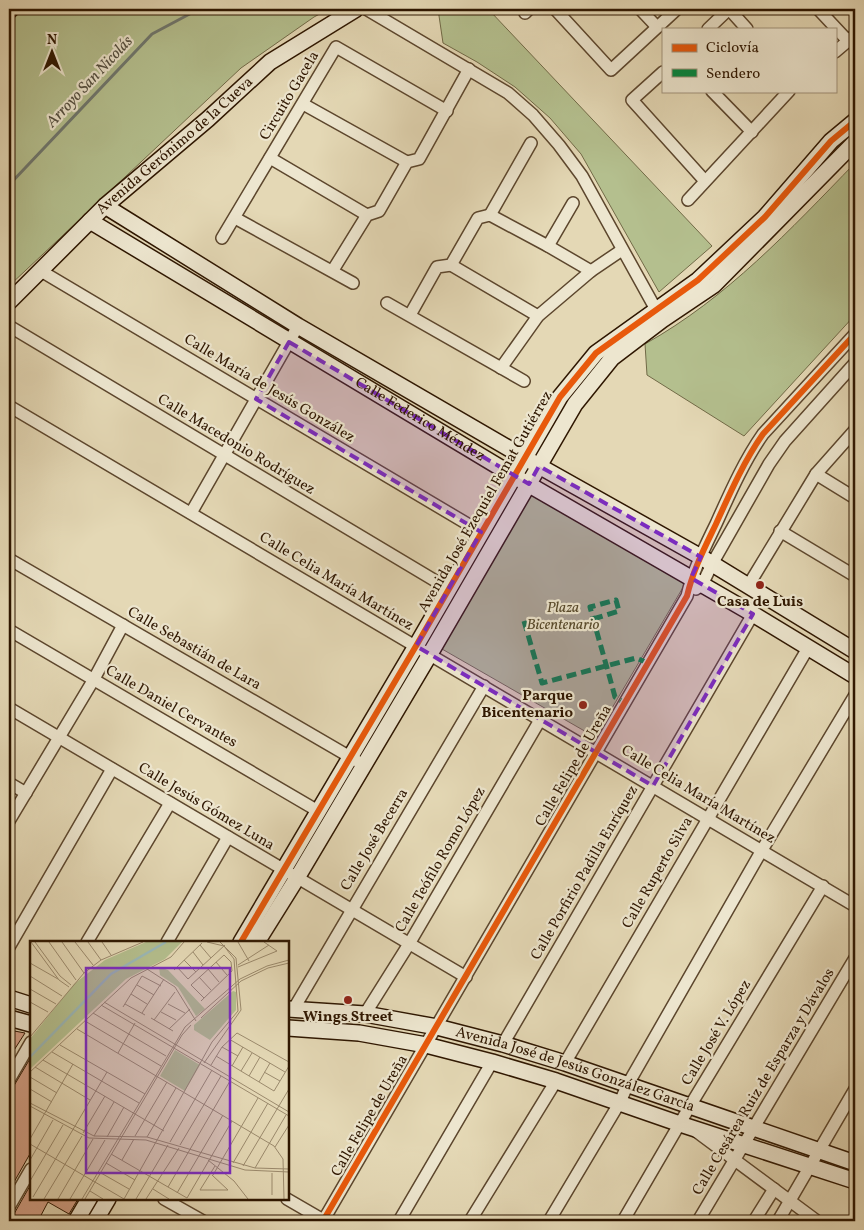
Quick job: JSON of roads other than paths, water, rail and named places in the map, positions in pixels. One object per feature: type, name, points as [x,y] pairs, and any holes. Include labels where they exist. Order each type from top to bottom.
[{"type":"street","name":"Avenida Gerónimo de la Cueva","points":[[9,302],[105,206],[208,119],[270,62],[356,9]]},
{"type":"street","points":[[366,9],[508,93],[533,115],[582,176],[659,315]]},
{"type":"street","points":[[555,9],[611,70],[677,9]]},
{"type":"street","points":[[640,9],[657,28]]},
{"type":"street","points":[[709,28],[729,9],[746,28]]},
{"type":"street","points":[[818,9],[852,38],[836,51]]},
{"type":"street","name":"Circuito Gacela","points":[[222,238],[336,47],[447,111]]},
{"type":"street","points":[[303,104],[407,162],[419,159],[469,70]]},
{"type":"street","points":[[662,73],[632,100],[705,181]]},
{"type":"street","points":[[713,92],[752,132]]},
{"type":"street","points":[[688,200],[788,92]]},
{"type":"street","name":"Avenida José Ezequiel Femat Gutiérrez","points":[[242,941],[291,874],[364,765],[576,404],[612,358],[765,217],[831,141],[855,121]]},
{"type":"street","name":"Avenida José Ezequiel Femat Gutiérrez","points":[[258,941],[291,874],[318,811],[560,397],[596,353],[714,285],[855,142]]},
{"type":"street","points":[[490,215],[531,143]]},
{"type":"street","points":[[270,158],[367,215]]},
{"type":"street","points":[[333,270],[367,215],[378,211],[407,162]]},
{"type":"street","points":[[548,246],[573,203]]},
{"type":"street","name":"Calle Federico Méndez","points":[[105,206],[298,326],[539,466],[706,560],[855,652]]},
{"type":"street","points":[[451,265],[478,218],[490,215],[591,271]]},
{"type":"street","points":[[235,218],[354,282]]},
{"type":"street","name":"Calle Federico Méndez","points":[[90,221],[514,476],[697,581],[855,676]]},
{"type":"street","points":[[500,368],[538,316],[591,271],[622,250]]},
{"type":"street","points":[[410,315],[437,267],[451,265],[538,316]]},
{"type":"street","name":"Calle María de Jesús González","points":[[41,271],[481,532]]},
{"type":"street","points":[[388,303],[524,381]]},
{"type":"street","name":"Calle Macedonio Rodríguez","points":[[9,326],[448,590]]},
{"type":"street","points":[[191,513],[298,326]]},
{"type":"street","name":"Calle Felipe de Ureña","points":[[324,1221],[697,581],[732,488],[759,440],[855,334]]},
{"type":"street","name":"Calle Felipe de Ureña","points":[[706,560],[785,441],[855,363]]},
{"type":"street","name":"Calle Celia María Martínez","points":[[9,406],[855,906]]},
{"type":"street","points":[[748,586],[816,474],[855,430]]},
{"type":"street","points":[[816,474],[855,498]]},
{"type":"street","points":[[780,531],[855,576]]},
{"type":"street","name":"Calle Sebastián de Lara","points":[[9,559],[364,765]]},
{"type":"street","name":"Calle Porfirio Padilla Enríquez","points":[[503,1044],[753,614]]},
{"type":"street","points":[[9,821],[94,680],[123,625]]},
{"type":"street","name":"Calle Daniel Cervantes","points":[[9,630],[318,811]]},
{"type":"street","name":"Calle Ruperto Silva","points":[[565,1063],[808,648]]},
{"type":"street","name":"Calle José Becerra","points":[[290,1009],[484,686]]},
{"type":"street","points":[[549,1221],[620,1102],[628,1084],[762,850],[855,695]]},
{"type":"street","name":"Calle Jesús Gómez Luna","points":[[9,708],[466,977]]},
{"type":"street","name":"Calle Teófilo Romo López","points":[[365,1014],[410,944],[540,720]]},
{"type":"street","points":[[9,947],[112,769]]},
{"type":"street","points":[[9,783],[26,793]]},
{"type":"street","points":[[88,941],[170,803]]},
{"type":"street","points":[[168,941],[228,837]]},
{"type":"street","name":"Calle José V. López","points":[[623,1221],[684,1126],[690,1106],[823,886]]},
{"type":"street","name":"Calle Cesárea Ruiz de Esparza y Dávalos","points":[[698,1221],[855,958]]},
{"type":"street","points":[[9,998],[30,1005]]},
{"type":"street","name":"Avenida José de Jesús González García","points":[[290,1009],[365,1014],[437,1027],[503,1044],[628,1084],[855,1162]]},
{"type":"street","points":[[9,1018],[30,1024]]},
{"type":"street","name":"Avenida José de Jesús González García","points":[[289,1028],[359,1033],[426,1045],[492,1062],[556,1081],[684,1126],[855,1181]]},
{"type":"street","points":[[9,1080],[30,1044]]},
{"type":"street","points":[[399,1221],[492,1062]]},
{"type":"street","points":[[470,1221],[556,1081]]},
{"type":"street","points":[[778,1221],[855,1089]]},
{"type":"street","points":[[684,1126],[734,1159],[817,1221]]},
{"type":"street","points":[[9,1207],[30,1171]]},
{"type":"street","points":[[754,1221],[774,1189]]},
{"type":"street","points":[[76,1221],[88,1200]]},
{"type":"street","points":[[94,1221],[107,1200]]},
{"type":"street","points":[[166,1200],[203,1221]]},
{"type":"street","points":[[289,1200],[324,1221]]},
{"type":"waterway","name":"Arroyo San Nicolás","points":[[9,185],[152,34],[199,9]]},
{"type":"place","name":"Casa de Luis","points":[[760,585]]},
{"type":"place","name":"Parque Bicentenario","points":[[583,705]]},
{"type":"place","name":"Wings Street","points":[[348,1000]]},
{"type":"park label","name":"Plaza Bicentenario","points":[[563,616]]}]
